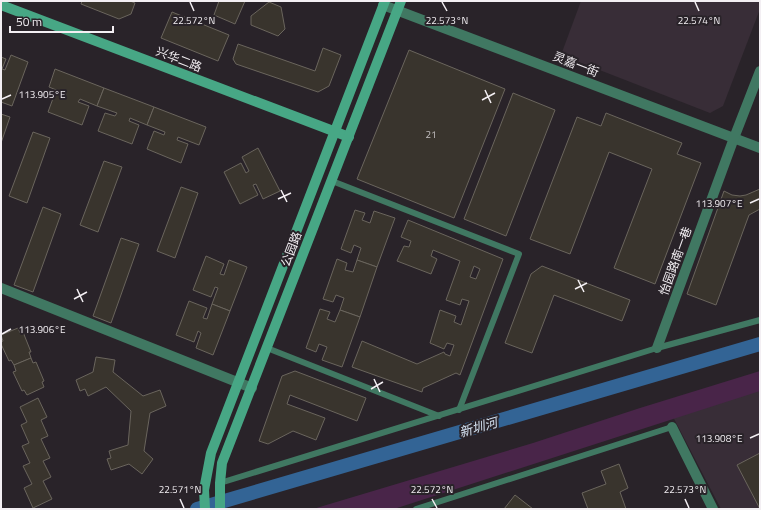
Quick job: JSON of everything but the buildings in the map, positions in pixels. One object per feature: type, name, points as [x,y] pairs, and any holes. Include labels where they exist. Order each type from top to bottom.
[{"type":"main road","name":"公园路","points":[[205,509],[204,490],[210,453],[384,3]]},
{"type":"main road","name":"兴华二路","points":[[1,5],[349,136]]},
{"type":"main road","name":"公园路","points":[[220,509],[222,463],[399,6]]},
{"type":"street","name":"灵嘉一街","points":[[384,3],[399,6],[760,148]]},
{"type":"street","name":"怡园路南一巷","points":[[657,348],[760,71]]},
{"type":"street","points":[[1,288],[252,388]]},
{"type":"street","points":[[672,427],[713,509]]},
{"type":"lane","points":[[332,181],[519,254],[459,410]]},
{"type":"lane","points":[[220,483],[657,348],[760,320]]},
{"type":"lane","points":[[267,348],[439,416]]},
{"type":"lane","points":[[416,509],[672,427]]},
{"type":"shaded area","points":[[581,1],[760,1],[760,9],[723,106],[710,113],[561,55]]},
{"type":"shaded area","points":[[760,371],[760,391],[394,509],[313,509],[533,443]]},
{"type":"shaded area","points":[[760,379],[760,509],[721,509],[669,409]]},
{"type":"waterway","name":"新圳河","points":[[197,509],[760,344]]}]
